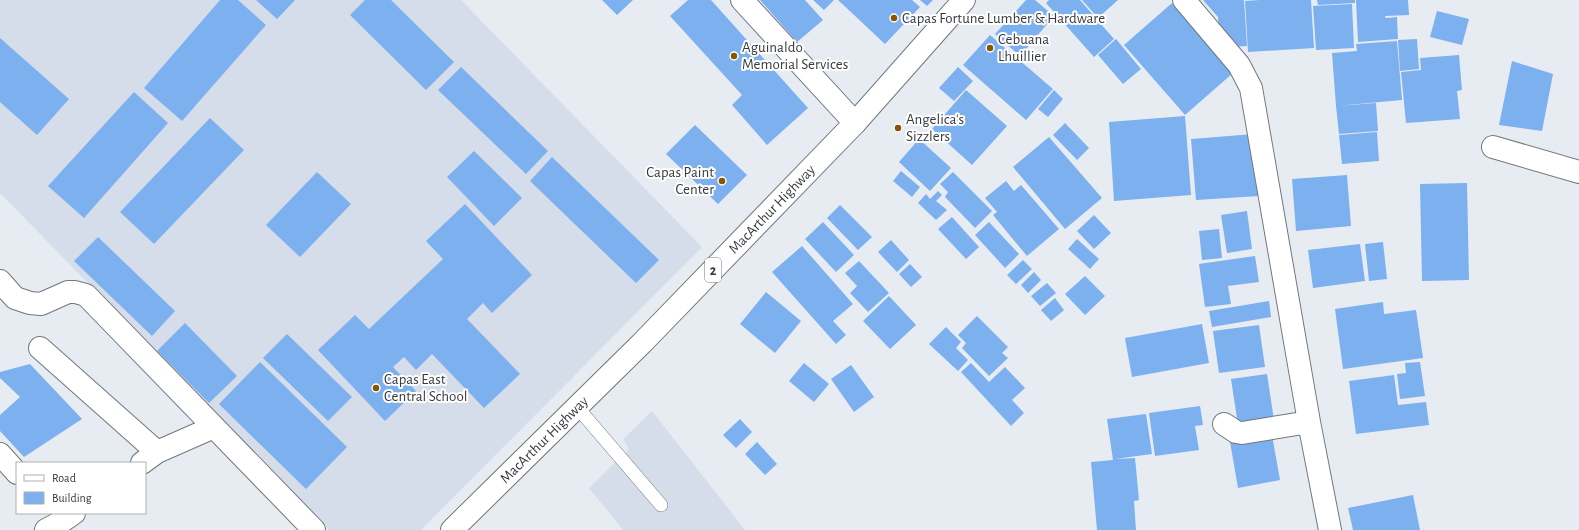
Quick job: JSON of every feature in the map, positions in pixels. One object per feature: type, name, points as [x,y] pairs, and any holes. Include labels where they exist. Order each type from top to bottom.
[{"type":"main road","points":[[742,0],[855,123]]},
{"type":"main road","name":"MacArthur Highway","points":[[452,530],[577,407],[855,123],[964,0]]},
{"type":"main road","points":[[1184,0],[1239,65],[1251,88],[1309,422],[1330,530]]},
{"type":"main road","points":[[1493,147],[1579,172]]},
{"type":"main road","points":[[0,281],[15,298],[30,303],[41,304],[68,292],[86,295],[314,530]]},
{"type":"main road","points":[[40,348],[150,458],[214,427]]},
{"type":"main road","points":[[1224,424],[1236,432],[1242,432],[1309,422]]},
{"type":"main road","points":[[0,454],[16,472]]},
{"type":"lane","points":[[577,407],[661,505]]},
{"type":"shaded area","name":"Capas East Central School","points":[[0,0],[461,0],[702,247],[421,530],[329,530],[0,193]]},
{"type":"shaded area","points":[[652,411],[745,530],[623,530],[589,488],[629,449],[623,439]]},
{"type":"building","points":[[220,0],[238,0],[266,25],[182,121],[144,88]]},
{"type":"building","points":[[256,0],[295,0],[277,19]]},
{"type":"building","points":[[365,0],[391,0],[454,62],[426,90],[350,15]]},
{"type":"building","points":[[602,0],[633,0],[617,15]]},
{"type":"building","name":"Aguinaldo Memorial Services","points":[[688,0],[711,0],[808,108],[767,145],[732,105],[742,95],[670,16]]},
{"type":"building","points":[[760,0],[805,0],[823,20],[797,42]]},
{"type":"building","points":[[813,0],[834,0],[824,10]]},
{"type":"building","points":[[838,0],[912,0],[920,7],[885,44]]},
{"type":"building","points":[[920,0],[933,0],[927,6]]},
{"type":"building","points":[[1026,0],[1035,0],[1054,16],[1020,56],[995,34]]},
{"type":"building","points":[[1049,0],[1080,0],[1114,39],[1094,57],[1046,3]]},
{"type":"building","points":[[1082,0],[1118,0],[1098,18]]},
{"type":"building","points":[[1203,0],[1244,0],[1247,46],[1228,47],[1219,34],[1218,17]]},
{"type":"building","points":[[1311,0],[1314,48],[1248,52],[1245,1]]},
{"type":"building","points":[[1317,0],[1355,0],[1355,3],[1318,5]]},
{"type":"building","points":[[1356,0],[1408,0],[1409,15],[1385,16],[1386,18],[1397,17],[1398,39],[1358,42]]},
{"type":"building","points":[[1172,3],[1233,73],[1185,115],[1124,45]]},
{"type":"building","points":[[1352,4],[1354,48],[1316,50],[1313,6]]},
{"type":"building","points":[[1437,11],[1469,19],[1462,45],[1430,37]]},
{"type":"building","points":[[990,35],[1053,89],[1026,120],[963,65]]},
{"type":"building","points":[[0,38],[69,99],[37,135],[0,102]]},
{"type":"building","points":[[1116,39],[1141,69],[1123,84],[1098,55]]},
{"type":"building","points":[[1417,39],[1419,69],[1400,71],[1398,40]]},
{"type":"building","points":[[1397,41],[1402,100],[1336,106],[1332,53],[1357,51],[1356,44]]},
{"type":"building","points":[[1459,55],[1462,90],[1457,91],[1460,119],[1406,123],[1401,72],[1421,70],[1420,58]]},
{"type":"building","points":[[1512,61],[1553,74],[1542,131],[1499,125]]},
{"type":"building","points":[[461,67],[548,151],[526,174],[438,90]]},
{"type":"building","points":[[958,67],[973,81],[954,101],[939,88]]},
{"type":"building","points":[[966,90],[1007,126],[972,165],[932,129]]},
{"type":"building","points":[[1054,90],[1063,99],[1048,117],[1038,109]]},
{"type":"building","points":[[134,92],[168,123],[84,218],[48,186]]},
{"type":"building","points":[[1376,103],[1378,131],[1339,134],[1336,106]]},
{"type":"building","points":[[1185,116],[1191,195],[1114,201],[1109,122]]},
{"type":"building","points":[[210,118],[244,150],[154,244],[120,212]]},
{"type":"building","points":[[1065,123],[1089,148],[1077,160],[1053,135]]},
{"type":"building","points":[[695,125],[747,175],[718,204],[666,154]]},
{"type":"building","points":[[1377,132],[1379,161],[1342,164],[1339,135]]},
{"type":"building","points":[[1254,134],[1259,196],[1196,200],[1191,139]]},
{"type":"building","points":[[1049,137],[1102,198],[1065,229],[1013,167]]},
{"type":"building","points":[[919,139],[951,168],[930,191],[899,162]]},
{"type":"building","points":[[474,151],[522,198],[494,226],[447,177]]},
{"type":"building","points":[[552,157],[659,260],[636,283],[530,181]]},
{"type":"building","points":[[901,171],[920,187],[912,197],[893,181]]},
{"type":"building","points":[[317,172],[351,204],[300,257],[266,225]]},
{"type":"building","points":[[953,172],[992,211],[975,228],[945,197],[948,192],[940,184]]},
{"type":"building","points":[[1347,175],[1351,226],[1296,231],[1292,179]]},
{"type":"building","points":[[1006,181],[1014,191],[1021,185],[1059,229],[1027,256],[993,215],[997,212],[985,198]]},
{"type":"building","points":[[1467,183],[1469,280],[1422,281],[1420,184]]},
{"type":"building","points":[[938,191],[942,195],[936,201],[947,210],[936,220],[918,203],[926,194],[930,199]]},
{"type":"building","points":[[465,204],[532,275],[492,313],[483,303],[467,319],[520,374],[484,408],[432,354],[416,370],[404,357],[393,367],[416,391],[385,421],[318,350],[355,315],[369,329],[443,259],[426,241]]},
{"type":"building","points":[[840,205],[872,237],[858,250],[827,218]]},
{"type":"building","points":[[1247,211],[1252,249],[1227,253],[1221,215]]},
{"type":"building","points":[[1094,215],[1111,233],[1094,249],[1077,231]]},
{"type":"building","points":[[952,217],[979,247],[966,259],[938,229]]},
{"type":"building","points":[[823,222],[854,255],[836,272],[805,239]]},
{"type":"building","points":[[989,222],[1019,254],[1005,268],[975,235]]},
{"type":"building","points":[[1219,229],[1222,258],[1202,260],[1199,231]]},
{"type":"building","points":[[98,237],[175,311],[152,336],[74,261]]},
{"type":"building","points":[[1077,239],[1099,259],[1090,269],[1068,249]]},
{"type":"building","points":[[891,240],[909,260],[897,272],[878,252]]},
{"type":"building","points":[[1383,242],[1387,279],[1369,281],[1365,244]]},
{"type":"building","points":[[1360,244],[1365,281],[1313,288],[1308,250]]},
{"type":"building","points":[[802,246],[853,304],[833,321],[846,335],[836,344],[772,272]]},
{"type":"building","points":[[1255,256],[1259,282],[1228,286],[1231,304],[1205,307],[1199,264]]},
{"type":"building","points":[[1023,260],[1032,269],[1016,284],[1007,275]]},
{"type":"building","points":[[859,261],[889,293],[868,312],[850,293],[857,286],[845,273]]},
{"type":"building","points":[[910,264],[922,277],[911,287],[899,274]]},
{"type":"building","points":[[1034,272],[1041,280],[1028,293],[1021,285]]},
{"type":"building","points":[[1085,276],[1105,296],[1085,315],[1065,294]]},
{"type":"building","points":[[1047,283],[1056,293],[1040,306],[1031,296]]},
{"type":"building","points":[[766,292],[801,321],[775,353],[740,324]]},
{"type":"building","points":[[889,296],[916,325],[890,349],[863,321]]},
{"type":"building","points":[[1055,298],[1064,310],[1051,321],[1041,310]]},
{"type":"building","points":[[1269,301],[1271,317],[1212,327],[1209,311]]},
{"type":"building","points":[[1383,302],[1384,314],[1416,310],[1423,358],[1343,369],[1335,309]]},
{"type":"building","points":[[977,316],[1008,347],[1002,353],[1008,358],[989,376],[962,348],[966,343],[958,335]]},
{"type":"building","points":[[185,323],[237,376],[209,403],[157,351]]},
{"type":"building","points":[[1202,324],[1209,363],[1132,377],[1125,338]]},
{"type":"building","points":[[1259,325],[1265,367],[1219,373],[1213,331]]},
{"type":"building","points":[[946,327],[961,342],[956,348],[968,360],[958,371],[929,344]]},
{"type":"building","points":[[287,334],[352,397],[328,421],[263,358]]},
{"type":"building","points":[[260,362],[347,447],[306,489],[219,404]]},
{"type":"building","points":[[1420,362],[1425,396],[1400,399],[1397,374],[1406,373],[1405,363]]},
{"type":"building","points":[[804,363],[829,384],[814,402],[789,381]]},
{"type":"building","points":[[971,363],[989,382],[1005,367],[1025,388],[1012,400],[1024,413],[1011,426],[961,372]]},
{"type":"building","points":[[30,364],[82,419],[24,457],[0,431],[0,415],[20,397],[0,378],[0,372]]},
{"type":"building","points":[[851,365],[874,397],[854,412],[831,379]]},
{"type":"building","points":[[1267,374],[1274,420],[1238,425],[1231,379]]},
{"type":"building","points":[[1394,375],[1398,405],[1426,402],[1429,425],[1356,434],[1349,381]]},
{"type":"building","points":[[1200,406],[1203,425],[1195,426],[1199,450],[1155,456],[1149,413]]},
{"type":"building","points":[[1146,414],[1152,454],[1115,459],[1135,458],[1139,500],[1134,501],[1136,530],[1097,530],[1091,462],[1113,460],[1107,419]]},
{"type":"building","points":[[740,419],[752,432],[736,448],[723,435]]},
{"type":"building","points":[[1272,435],[1280,480],[1238,488],[1230,442]]},
{"type":"building","points":[[757,442],[777,464],[765,475],[745,454]]},
{"type":"building","points":[[1413,495],[1420,530],[1353,530],[1348,508]]},
{"type":"place","name":"Capas Fortune Lumber & Hardware","points":[[894,18]]},
{"type":"place","name":"Cebuana Lhuillier","points":[[990,48]]},
{"type":"place","name":"Aguinaldo Memorial Services","points":[[734,56]]},
{"type":"place","name":"Angelica's Sizzlers","points":[[898,128]]},
{"type":"place","name":"Capas Paint Center","points":[[722,181]]},
{"type":"place","name":"Capas East Central School","points":[[376,388]]}]
